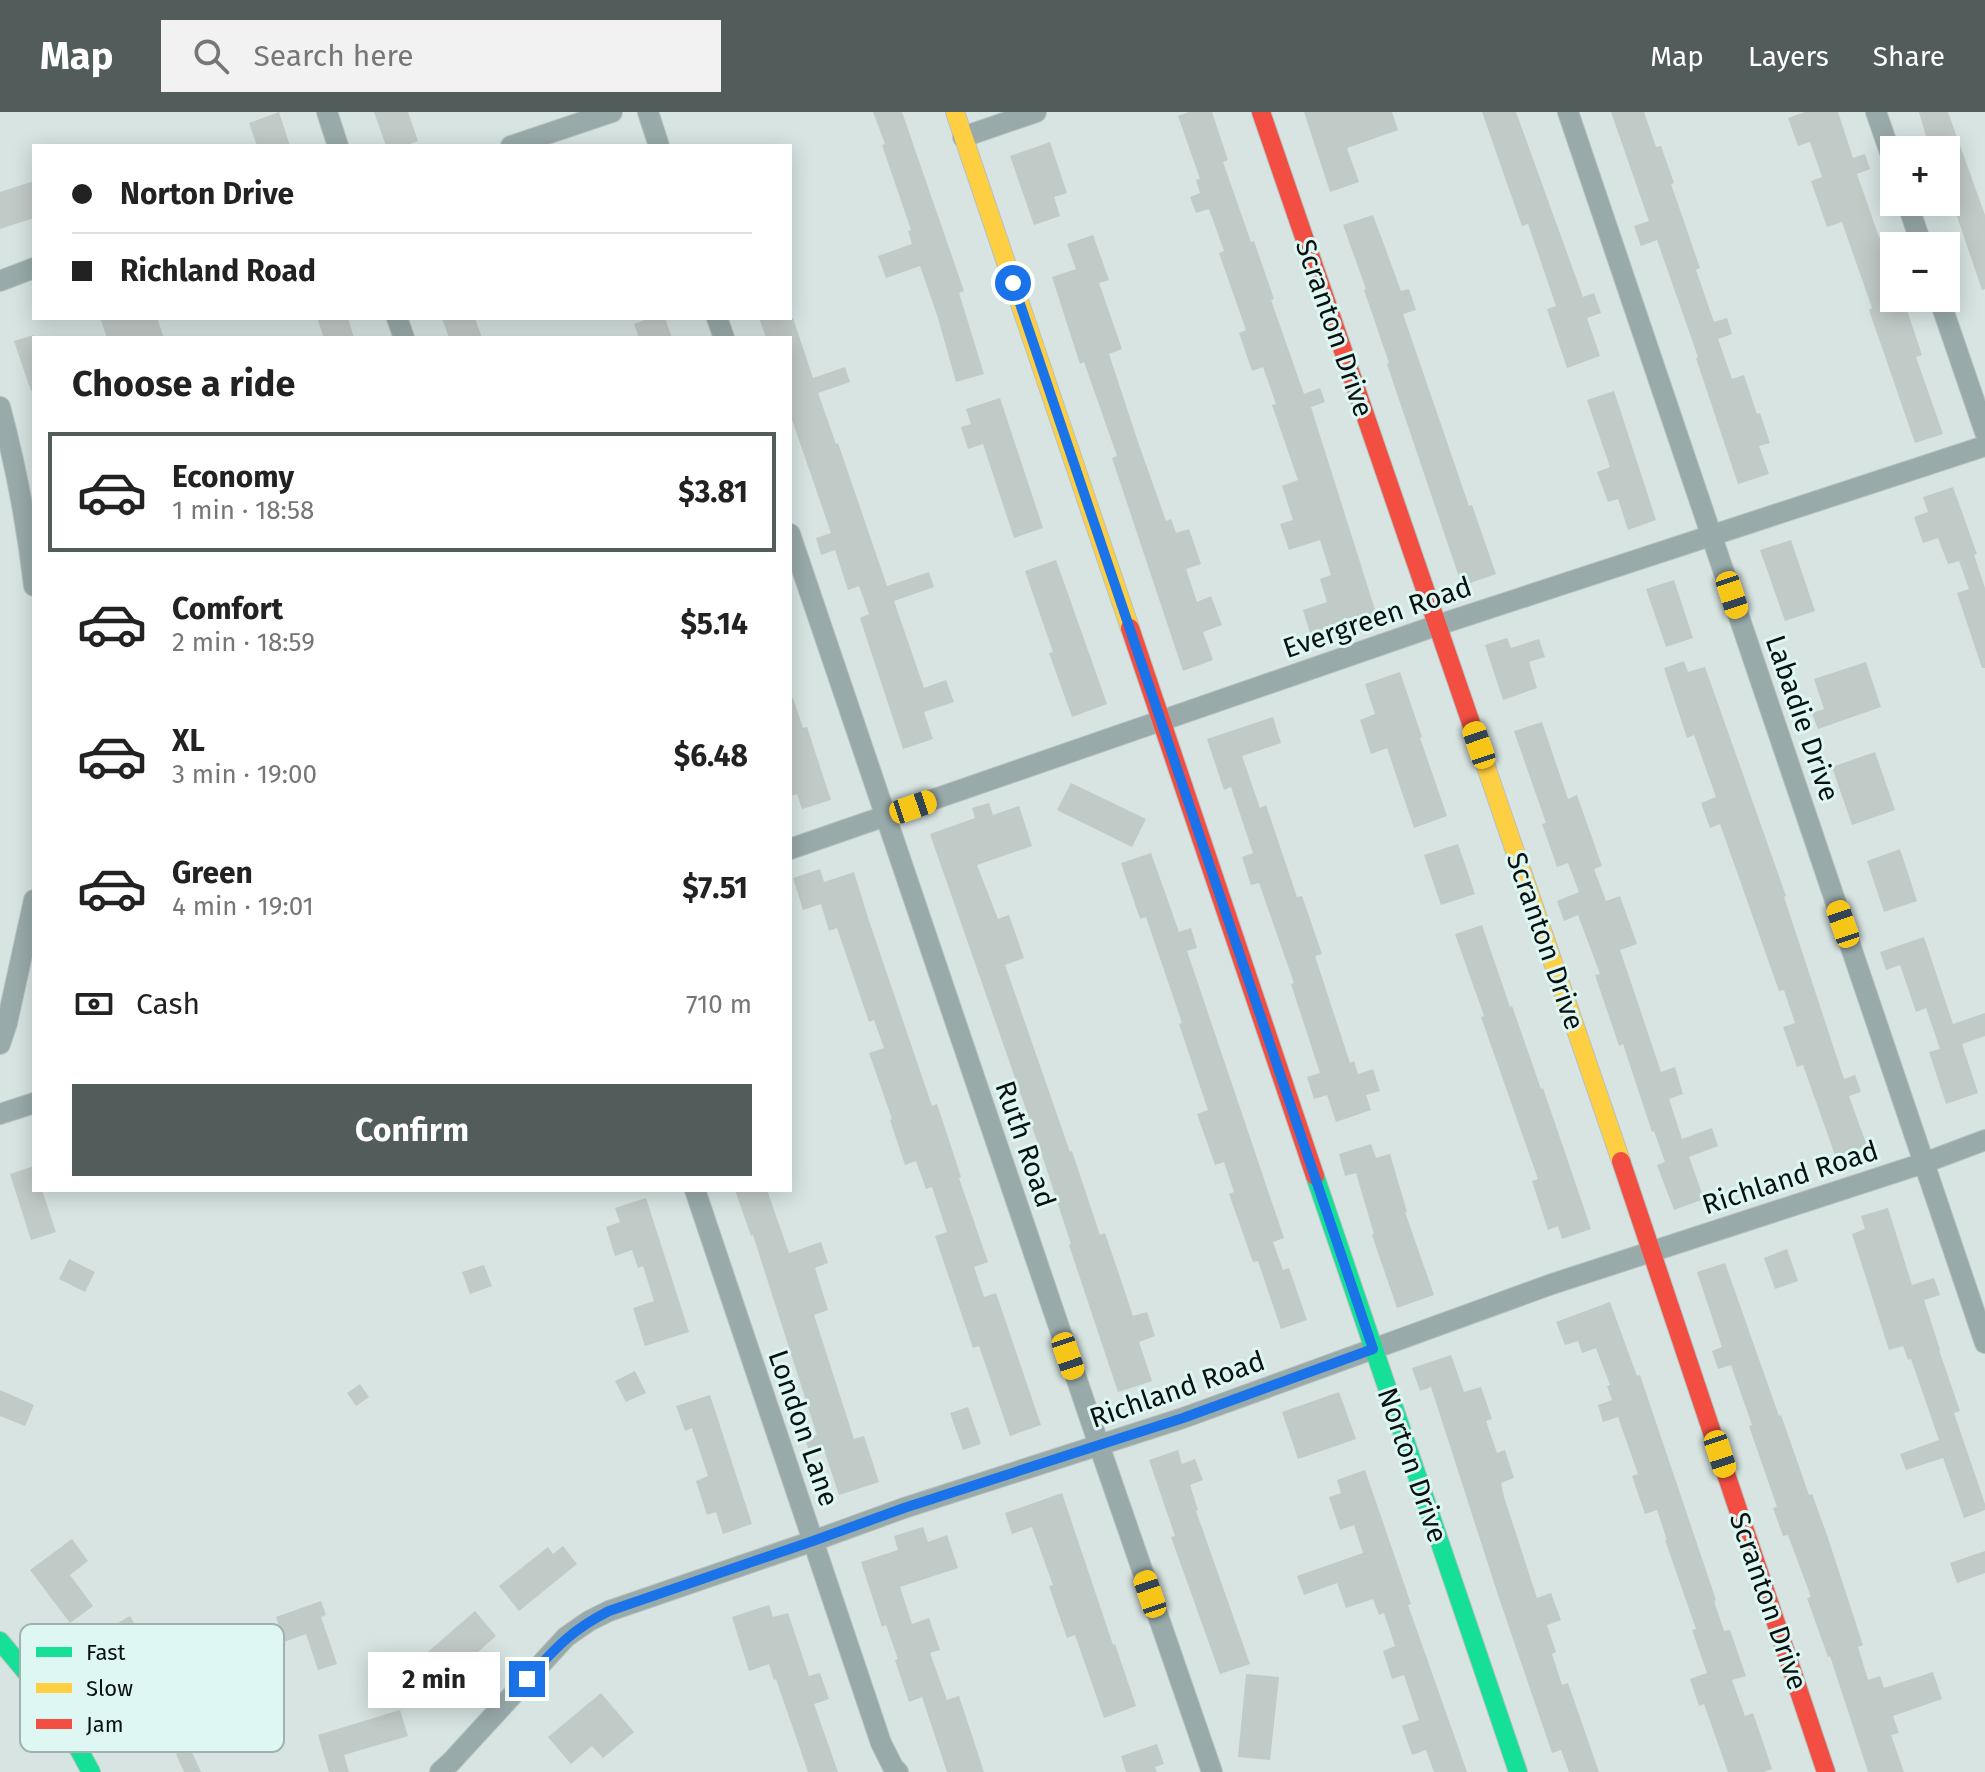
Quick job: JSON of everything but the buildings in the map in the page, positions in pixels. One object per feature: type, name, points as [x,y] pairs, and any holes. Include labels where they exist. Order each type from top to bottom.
[{"type":"street","points":[[327,112],[337,144]]},
{"type":"street","points":[[517,144],[612,112]]},
{"type":"street","points":[[648,112],[658,144]]},
{"type":"street","name":"Norton Drive","points":[[955,112],[1518,1772]]},
{"type":"street","points":[[963,137],[1036,112]]},
{"type":"street","name":"Scranton Drive","points":[[1261,112],[1652,1252],[1826,1772]]},
{"type":"street","name":"Labadie Drive","points":[[1568,112],[1985,1343]]},
{"type":"street","points":[[1876,112],[1884,136]]},
{"type":"street","points":[[0,281],[32,269]]},
{"type":"street","points":[[1944,312],[1985,432]]},
{"type":"street","points":[[0,407],[19,481],[32,569]]},
{"type":"street","name":"Evergreen Road","points":[[792,848],[1438,625],[1985,446]]},
{"type":"street","name":"Ruth Road","points":[[792,540],[1212,1772]]},
{"type":"street","points":[[0,1044],[32,909]]},
{"type":"street","points":[[0,1114],[32,1104]]},
{"type":"street","name":"Richland Road","points":[[440,1772],[566,1637],[609,1611],[904,1508],[1183,1418],[1552,1284],[1924,1163],[1985,1140]]},
{"type":"street","name":"London Lane","points":[[696,1192],[881,1743],[898,1772]]},
{"type":"street","points":[[0,1641],[20,1665]]},
{"type":"street","points":[[80,1752],[91,1772]]},
{"type":"traffic: fast","points":[[1315,1176],[1518,1772]]},
{"type":"traffic: fast","points":[[0,1641],[20,1665]]},
{"type":"traffic: fast","points":[[80,1752],[91,1772]]},
{"type":"traffic: slow","points":[[955,112],[1130,628]]},
{"type":"traffic: slow","points":[[1483,758],[1621,1161]]},
{"type":"traffic: jam","points":[[1261,112],[1483,758]]},
{"type":"traffic: jam","points":[[1130,628],[1315,1176]]},
{"type":"traffic: jam","points":[[1621,1161],[1826,1772]]},
{"type":"route","points":[[527,1679],[566,1637],[609,1611],[904,1508],[1183,1418],[1373,1349],[1013,283]]}]
